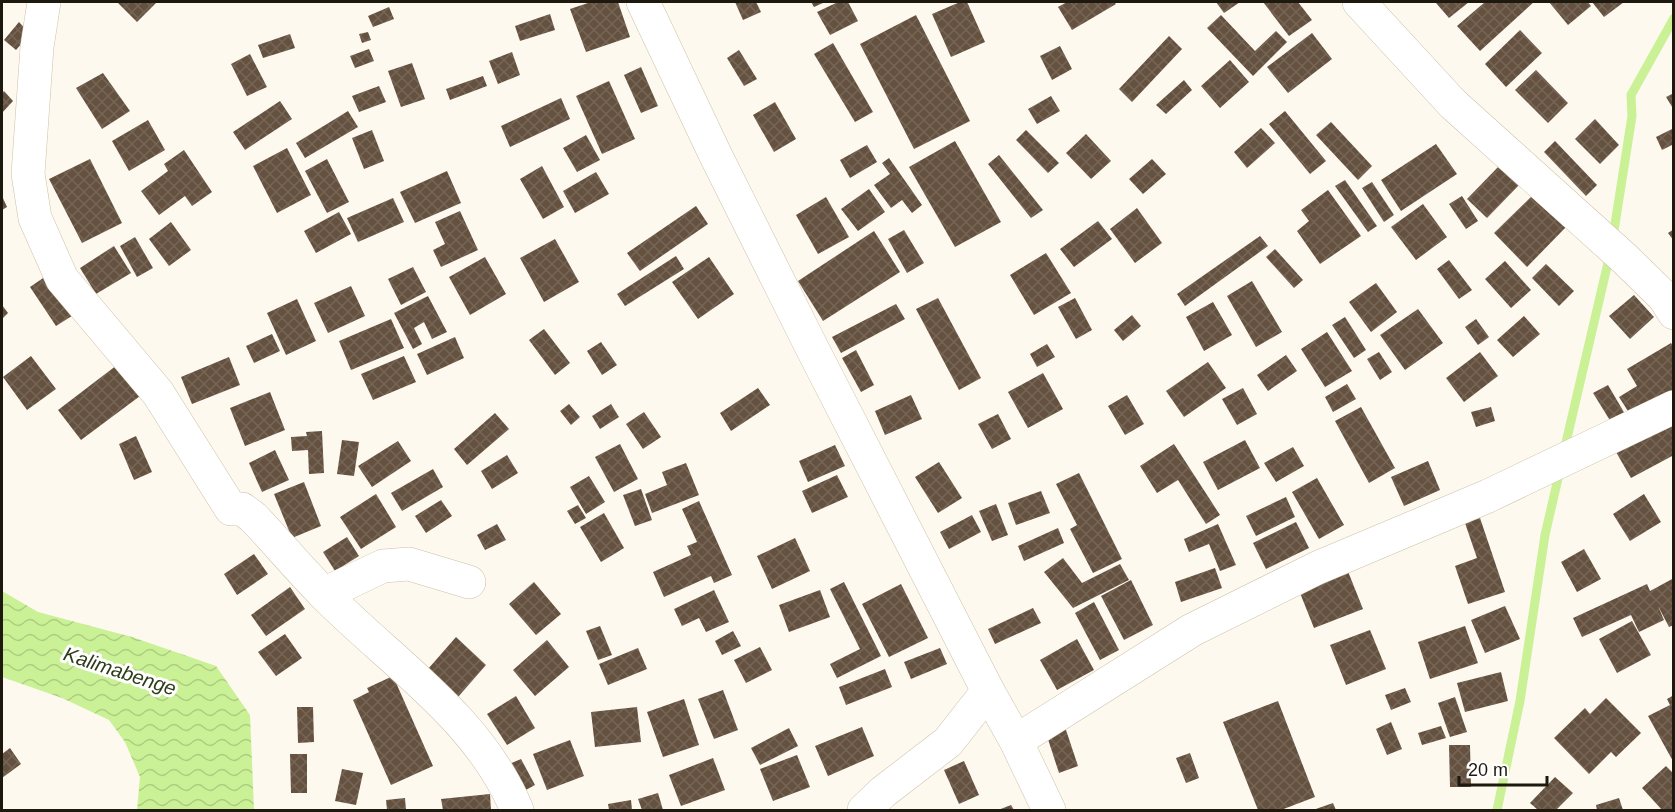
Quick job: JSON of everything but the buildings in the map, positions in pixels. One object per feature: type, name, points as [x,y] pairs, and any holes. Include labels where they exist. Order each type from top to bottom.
[{"type":"street","points":[[44,2],[37,47],[28,174],[35,218],[62,279],[158,393],[231,508],[242,509],[253,517],[324,594],[451,711],[486,753],[517,810]]},
{"type":"street","points":[[643,2],[805,335],[1016,741],[1048,810]]},
{"type":"street","points":[[1359,2],[1453,104],[1624,258],[1664,297],[1674,313]]},
{"type":"street","points":[[1016,741],[1192,630],[1317,568],[1488,496],[1674,407]]},
{"type":"street","points":[[324,594],[383,566],[409,564],[469,582]]},
{"type":"street","points":[[864,810],[883,792],[948,742],[988,691]]},
{"type":"water","name":"Kalimabenge","points":[[2,591],[38,612],[132,637],[216,666],[250,715],[254,810],[137,810],[140,777],[125,742],[109,720],[62,698],[2,677]]},
{"type":"waterway","points":[[1613,237],[1632,116],[1631,95],[1674,18]]},
{"type":"waterway","points":[[1564,451],[1610,254]]},
{"type":"waterway","points":[[1497,810],[1520,701],[1545,535],[1560,470]]}]
